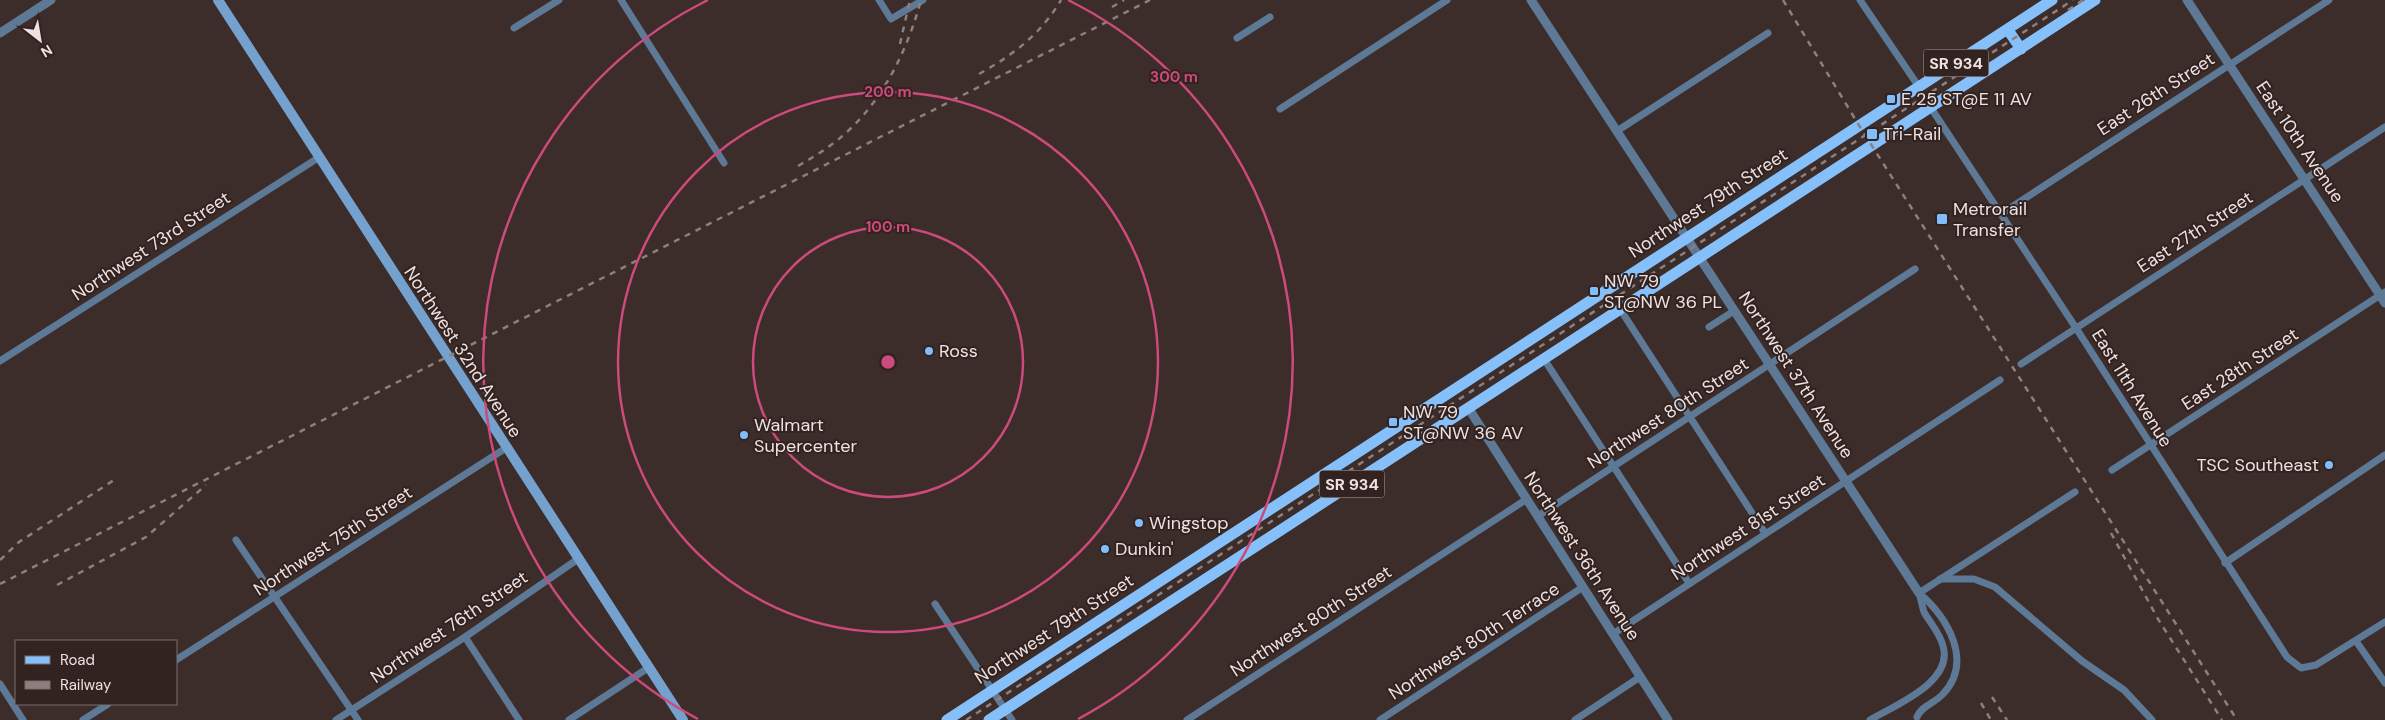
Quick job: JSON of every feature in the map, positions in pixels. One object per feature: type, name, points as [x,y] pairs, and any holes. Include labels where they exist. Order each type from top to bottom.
[{"type":"main road","name":"Northwest 32nd Avenue","points":[[218,0],[318,158],[683,720]]},
{"type":"main road","name":"SR 934","points":[[1919,87],[2052,0]]},
{"type":"main road","name":"SR 934","points":[[989,720],[2095,0]]},
{"type":"main road","points":[[2008,30],[2021,49]]},
{"type":"main road","name":"Northwest 79th Street","points":[[947,720],[1919,87]]},
{"type":"street","points":[[0,33],[51,0]]},
{"type":"street","points":[[514,28],[560,0]]},
{"type":"street","points":[[621,0],[724,163]]},
{"type":"street","points":[[879,0],[891,19],[923,0]]},
{"type":"street","points":[[1280,109],[1448,0]]},
{"type":"street","name":"Northwest 37th Avenue","points":[[1531,0],[1919,593],[1937,611],[1952,636],[1957,654],[1956,670],[1948,687],[1939,697],[1921,710],[1917,717]]},
{"type":"street","points":[[1860,0],[1919,87]]},
{"type":"street","name":"East 10th Avenue","points":[[2187,0],[2383,297]]},
{"type":"street","name":"East 26th Street","points":[[2001,214],[2228,64],[2329,0]]},
{"type":"street","points":[[1237,38],[1270,17]]},
{"type":"street","points":[[1617,131],[1768,33]]},
{"type":"street","name":"East 11th Avenue","points":[[1931,108],[2076,328],[2287,657],[2301,668],[2316,665],[2356,641]]},
{"type":"street","name":"East 27th Street","points":[[2021,364],[2385,127]]},
{"type":"street","name":"Northwest 73rd Street","points":[[0,361],[318,158]]},
{"type":"street","name":"Northwest 80th Street","points":[[1538,516],[1915,269]]},
{"type":"street","name":"East 28th Street","points":[[2112,470],[2383,297]]},
{"type":"street","points":[[1620,309],[1765,533]]},
{"type":"street","points":[[1709,327],[1734,311]]},
{"type":"street","points":[[1544,359],[1689,583]]},
{"type":"street","name":"Northwest 81st Street","points":[[1613,634],[2000,380]]},
{"type":"street","name":"Northwest 36th Avenue","points":[[1468,409],[1668,720]]},
{"type":"street","name":"Northwest 75th Street","points":[[178,659],[506,448]]},
{"type":"street","points":[[2225,562],[2385,456]]},
{"type":"street","points":[[1919,593],[2075,492]]},
{"type":"street","name":"Northwest 80th Street","points":[[1187,720],[1527,499]]},
{"type":"street","points":[[236,540],[358,720]]},
{"type":"street","name":"Northwest 76th Street","points":[[336,720],[465,636],[578,559]]},
{"type":"street","points":[[1940,579],[1974,579],[1995,587],[2082,661],[2124,690],[2152,720]]},
{"type":"street","name":"Northwest 80th Terrace","points":[[1380,720],[1583,587]]},
{"type":"street","name":"Northwest 37th Avenue","points":[[1870,720],[1930,683],[1937,677],[1944,665],[1945,652],[1942,643],[1924,612],[1919,593]]},
{"type":"street","points":[[935,604],[1012,720]]},
{"type":"street","points":[[2385,622],[2356,641],[2385,683]]},
{"type":"street","points":[[465,636],[519,720]]},
{"type":"street","points":[[570,720],[648,668]]},
{"type":"street","points":[[1575,720],[1640,677]]},
{"type":"street","points":[[0,684],[23,720]]},
{"type":"street","points":[[83,720],[106,705]]},
{"type":"railway","points":[[900,44],[910,0]]},
{"type":"railway","points":[[798,166],[839,139],[864,115],[885,85],[903,52],[921,0]]},
{"type":"railway","points":[[979,74],[1025,43],[1045,23],[1061,0]]},
{"type":"railway","points":[[1112,7],[1124,0]]},
{"type":"railway","points":[[0,584],[1150,0]]},
{"type":"railway","points":[[1783,0],[1860,127],[2237,720]]},
{"type":"railway","points":[[966,720],[2073,0]]},
{"type":"railway","points":[[2068,10],[2083,0]]},
{"type":"railway","points":[[0,560],[19,542],[114,480]]},
{"type":"railway","points":[[57,585],[146,537],[206,485]]},
{"type":"railway","points":[[2111,533],[2158,619],[2222,720]]},
{"type":"railway","points":[[1992,697],[2007,720]]},
{"type":"railway","points":[[1981,703],[1991,720]]},
{"type":"place","name":"E 25 ST@E 11 AV","points":[[1891,99]]},
{"type":"place","name":"Tri-Rail","points":[[1872,134]]},
{"type":"place","name":"Metrorail Transfer","points":[[1942,219]]},
{"type":"place","name":"NW 79 ST@NW 36 PL","points":[[1594,291]]},
{"type":"place","name":"Ross","points":[[929,351]]},
{"type":"place","name":"NW 79 ST@NW 36 AV","points":[[1393,422]]},
{"type":"place","name":"Walmart Supercenter","points":[[744,435]]},
{"type":"place","name":"TSC Southeast","points":[[2329,465]]},
{"type":"place","name":"Wingstop","points":[[1139,523]]},
{"type":"place","name":"Dunkin'","points":[[1105,549]]}]
